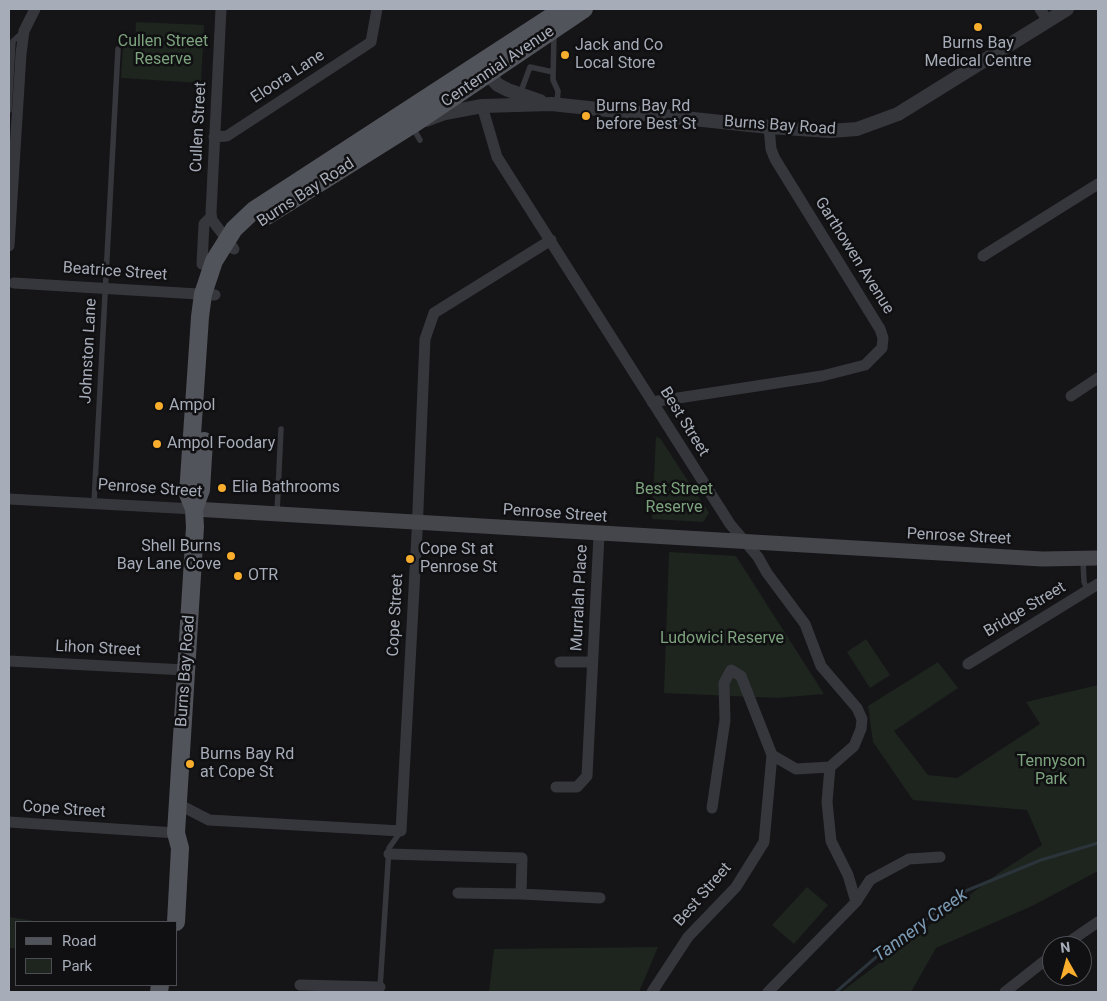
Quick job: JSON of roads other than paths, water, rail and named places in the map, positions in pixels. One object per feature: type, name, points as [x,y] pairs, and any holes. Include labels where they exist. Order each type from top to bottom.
[{"type":"main road","name":"Centennial Avenue","points":[[412,126],[466,72],[564,9]]},
{"type":"main road","name":"Centennial Avenue","points":[[412,126],[488,74],[525,59],[554,29],[584,9]]},
{"type":"main road","name":"Burns Bay Road","points":[[176,921],[180,848],[176,833],[195,528],[194,509],[188,494],[209,295],[224,266],[230,244],[269,214],[412,126]]},
{"type":"main road","name":"Penrose Street","points":[[194,509],[600,535],[1091,559]]},
{"type":"main road","name":"Burns Bay Road","points":[[166,921],[169,846],[176,833]]},
{"type":"street","points":[[9,246],[24,31],[35,9]]},
{"type":"street","name":"Cullen Street","points":[[202,264],[204,224],[211,216],[221,9]]},
{"type":"street","name":"Eloora Lane","points":[[214,137],[227,136],[371,42],[374,36],[377,9]]},
{"type":"street","points":[[1040,9],[1048,21]]},
{"type":"street","name":"Burns Bay Road","points":[[412,126],[446,113],[482,106],[554,105],[770,127],[836,131],[857,129],[898,114],[1067,9]]},
{"type":"street","points":[[466,72],[488,74]]},
{"type":"street","name":"Burns Bay Road","points":[[488,74],[498,85],[554,105]]},
{"type":"street","name":"Best Street","points":[[482,106],[497,157],[730,524],[758,557],[767,573],[805,624],[821,666],[857,708],[862,720],[861,729],[854,746],[830,767]]},
{"type":"street","name":"Garthowen Avenue","points":[[652,402],[822,376],[866,365],[882,348],[883,338],[880,329],[775,159],[770,127]]},
{"type":"street","points":[[983,256],[1098,184]]},
{"type":"street","points":[[211,216],[230,244]]},
{"type":"street","name":"Cope Street","points":[[401,831],[418,523],[425,339],[434,313],[551,240]]},
{"type":"street","name":"Beatrice Street","points":[[11,282],[209,295]]},
{"type":"street","points":[[1070,396],[1098,378]]},
{"type":"street","name":"Penrose Street","points":[[9,498],[194,509]]},
{"type":"street","name":"Murralah Place","points":[[556,787],[577,788],[587,776],[600,535]]},
{"type":"street","name":"Bridge Street","points":[[968,664],[1098,584]]},
{"type":"street","name":"Lihon Street","points":[[9,661],[186,670]]},
{"type":"street","name":"Murralah Place","points":[[560,662],[592,662]]},
{"type":"street","name":"Best Street","points":[[652,992],[688,937],[736,887],[764,842],[772,755],[742,676],[731,670],[724,683],[724,720],[712,808]]},
{"type":"street","points":[[772,755],[796,769],[830,767],[827,802],[830,841],[848,875],[856,902]]},
{"type":"street","points":[[178,804],[209,820],[401,831]]},
{"type":"street","name":"Cope Street","points":[[9,822],[176,833]]},
{"type":"street","points":[[389,854],[522,858],[521,894]]},
{"type":"street","points":[[768,992],[856,902],[870,880],[909,859],[940,857]]},
{"type":"street","points":[[458,892],[600,898]]},
{"type":"street","points":[[1078,936],[1098,922]]},
{"type":"street","points":[[1005,992],[1042,963]]},
{"type":"street","points":[[300,985],[380,990]]},
{"type":"lane","points":[[554,29],[553,80],[558,91],[554,105]]},
{"type":"lane","points":[[9,110],[14,41],[24,31]]},
{"type":"lane","name":"Johnston Lane","points":[[94,504],[118,50]]},
{"type":"lane","points":[[520,94],[525,59],[553,72]]},
{"type":"lane","points":[[9,146],[16,167]]},
{"type":"lane","points":[[277,514],[281,429]]},
{"type":"lane","points":[[1088,591],[1084,582],[1091,559]]},
{"type":"lane","points":[[380,990],[389,848],[401,831]]},
{"type":"waterway","name":"Tannery Creek","points":[[836,992],[882,952],[963,892],[1041,860],[1098,843]]},
{"type":"place","name":"Burns Bay Medical Centre","points":[[978,27]]},
{"type":"place","name":"Jack and Co Local Store","points":[[565,55]]},
{"type":"place","name":"Burns Bay Rd before Best St","points":[[586,116]]},
{"type":"place","name":"Ampol","points":[[159,406]]},
{"type":"place","name":"Ampol Foodary","points":[[157,444]]},
{"type":"place","name":"Elia Bathrooms","points":[[222,488]]},
{"type":"place","name":"Shell Burns Bay Lane Cove","points":[[231,556]]},
{"type":"place","name":"Cope St at Penrose St","points":[[410,559]]},
{"type":"place","name":"OTR","points":[[238,576]]},
{"type":"place","name":"Burns Bay Rd at Cope St","points":[[190,764]]},
{"type":"park label","name":"Cullen Street Reserve","points":[[163,51]]},
{"type":"park label","name":"Best Street Reserve","points":[[674,499]]},
{"type":"park label","name":"Ludowici Reserve","points":[[722,639]]},
{"type":"park label","name":"Tennyson Park","points":[[1051,771]]}]
